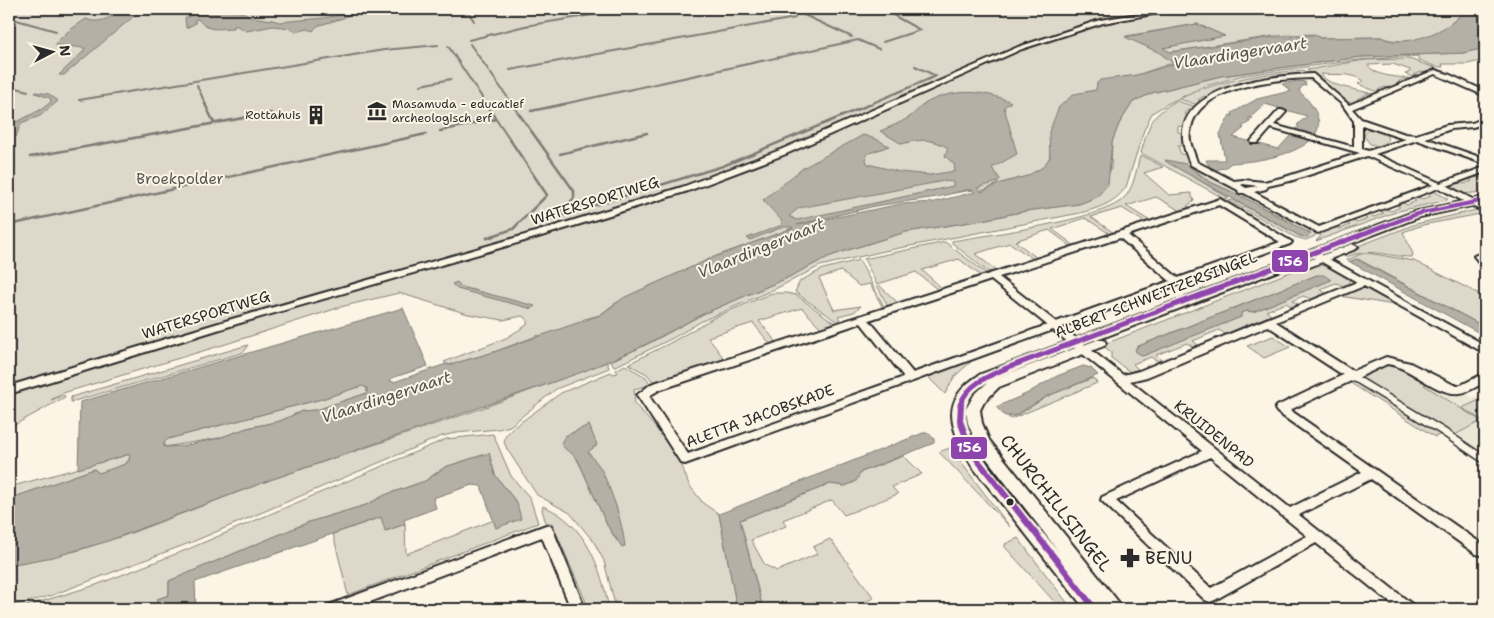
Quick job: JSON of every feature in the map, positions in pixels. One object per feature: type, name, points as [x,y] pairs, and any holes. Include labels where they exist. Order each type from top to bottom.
[{"type":"street","name":"WATERSPORTWEG","points":[[9,390],[236,321],[535,235],[685,188],[739,170],[783,152],[1020,48],[1102,21],[1177,9]]},
{"type":"street","points":[[1349,108],[1435,72],[1446,75],[1485,94]]},
{"type":"street","points":[[1358,150],[1358,121],[1349,108],[1313,76],[1286,77],[1250,83],[1225,91],[1207,100],[1195,110],[1187,123],[1185,133],[1187,148],[1194,163],[1318,230],[1485,169]]},
{"type":"street","points":[[1255,141],[1282,112]]},
{"type":"street","points":[[1231,184],[1243,182],[1264,184],[1287,179],[1450,127],[1473,125],[1485,120]]},
{"type":"street","points":[[1358,121],[1404,136],[1419,138],[1485,162]]},
{"type":"street","points":[[1473,125],[1485,129]]},
{"type":"street","points":[[1270,126],[1367,153],[1481,204]]},
{"type":"street","points":[[1242,190],[1257,189],[1264,184]]},
{"type":"street","name":"ALETTA JACOBSKADE","points":[[1220,202],[1287,242],[685,460],[643,395],[655,387],[993,277],[1220,202]]},
{"type":"street","name":"ALBERT SCHWEITZERSINGEL","points":[[965,417],[982,393],[994,384],[1079,346],[1318,256],[1416,214],[1481,204]]},
{"type":"street","points":[[1122,235],[1176,281]]},
{"type":"street","points":[[1485,254],[1479,256],[1485,264]]},
{"type":"street","points":[[1318,256],[1485,349]]},
{"type":"street","points":[[993,277],[1079,346]]},
{"type":"street","points":[[1120,380],[1143,374],[1364,282]]},
{"type":"street","points":[[863,319],[911,378]]},
{"type":"street","points":[[1267,321],[1485,460]]},
{"type":"street","name":"KRUIDENPAD","points":[[1079,346],[1402,608]]},
{"type":"street","points":[[1485,377],[1454,390],[1408,365],[1396,360],[1386,360],[1281,409],[1481,550],[1485,548]]},
{"type":"street","name":"CHURCHILLSINGEL","points":[[965,417],[1094,609]]},
{"type":"street","points":[[1211,452],[1107,500],[1210,596],[1316,537]]},
{"type":"street","points":[[1288,514],[1372,473]]},
{"type":"street","name":"CHURCHILLSINGEL","points":[[1036,523],[1114,609]]},
{"type":"street","points":[[334,609],[363,604],[546,530],[578,609]]},
{"type":"shaded area","points":[[1386,364],[1453,394],[1465,393],[1473,398],[1485,391],[1485,453],[1456,434],[1453,436]]},
{"type":"green space","name":"Broekpolder","points":[[9,9],[1465,9],[1457,18],[1441,30],[1429,37],[1415,41],[1396,41],[1381,37],[1320,38],[1314,34],[1274,36],[1170,52],[1162,48],[1224,36],[1197,24],[1126,36],[1160,53],[1175,64],[1112,80],[1096,90],[1087,92],[1050,152],[1049,160],[1031,175],[983,190],[848,209],[790,226],[793,228],[714,257],[637,292],[614,304],[600,315],[584,319],[579,323],[540,337],[539,335],[494,352],[449,365],[444,362],[506,338],[527,325],[527,319],[522,316],[503,320],[468,314],[399,293],[344,306],[63,393],[51,400],[64,395],[65,397],[9,428]]},
{"type":"green space","points":[[1485,48],[1485,60],[1467,64],[1442,64],[1443,67],[1436,66],[1418,59],[1418,56],[1359,60],[1240,76],[1202,87],[1152,113],[1144,130],[1126,187],[1122,193],[1106,204],[1080,213],[884,251],[820,266],[777,288],[702,321],[673,338],[618,365],[614,366],[611,361],[650,343],[703,314],[845,251],[906,232],[1026,211],[1079,204],[1097,197],[1111,169],[1112,142],[1119,124],[1133,102],[1152,93],[1221,76],[1361,57],[1463,53]]},
{"type":"green space","points":[[1409,59],[1436,68],[1437,71],[1421,72],[1414,75],[1418,77],[1416,78],[1405,74],[1410,72],[1410,70],[1393,64],[1368,65],[1377,72],[1388,76],[1412,79],[1403,79],[1398,82],[1402,84],[1390,89],[1385,87],[1378,90],[1382,92],[1380,93],[1358,84],[1363,81],[1353,76],[1321,74],[1325,79],[1338,85],[1375,95],[1367,94],[1357,99],[1362,101],[1351,105],[1347,104],[1319,77],[1307,70],[1365,60]]},
{"type":"green space","points":[[1303,70],[1310,75],[1261,80],[1257,78],[1246,81],[1248,83],[1220,88],[1224,90],[1208,98],[1204,96],[1198,100],[1203,102],[1198,105],[1179,99],[1209,87],[1240,79]]},
{"type":"green space","points":[[1176,101],[1197,107],[1194,110],[1188,109],[1184,114],[1189,116],[1184,127],[1178,126],[1178,132],[1183,133],[1184,146],[1178,146],[1181,154],[1187,155],[1192,164],[1243,194],[1239,195],[1208,181],[1194,169],[1165,160],[1229,198],[1225,199],[1141,153],[1152,122],[1167,106]]},
{"type":"green space","points":[[1371,128],[1382,132],[1388,138],[1388,141],[1379,146],[1370,144],[1364,136],[1366,131]]},
{"type":"green space","points":[[1140,156],[1163,167],[1144,173],[1169,195],[1191,193],[1194,201],[1187,206],[1191,208],[1181,211],[1156,197],[1126,206],[1150,221],[1146,223],[1122,208],[1091,217],[1114,233],[1110,234],[1085,218],[1052,229],[1075,246],[1072,247],[1049,230],[1015,241],[1037,258],[1033,259],[1010,243],[975,254],[997,271],[988,272],[952,243],[952,241],[1042,226],[1092,214],[1111,207],[1123,199],[1130,190]]},
{"type":"green space","points":[[1472,176],[1478,178],[1485,176],[1485,192],[1461,194],[1447,186],[1458,181],[1464,184],[1472,181],[1467,178]]},
{"type":"green space","points":[[1432,190],[1448,199],[1399,211],[1316,241],[1320,237],[1321,231],[1334,226],[1340,229],[1350,225],[1345,222],[1351,220],[1357,223],[1367,219],[1362,216],[1368,214],[1374,217],[1384,213],[1378,210],[1385,208],[1391,211],[1400,207],[1395,204],[1401,202],[1407,205],[1416,201],[1411,198],[1416,196],[1422,199],[1431,196],[1426,193]]},
{"type":"green space","points":[[1246,195],[1316,231],[1315,236],[1306,240],[1295,237],[1229,201],[1233,200],[1300,236],[1307,237],[1287,220],[1242,197]]},
{"type":"green space","points":[[1485,208],[1485,213],[1423,225],[1403,232],[1413,254],[1412,257],[1364,253],[1347,257],[1340,253],[1416,224]]},
{"type":"green space","points":[[945,242],[986,273],[981,276],[959,259],[922,270],[943,289],[938,290],[916,272],[878,284],[898,303],[888,307],[864,259]]},
{"type":"green space","points":[[1368,253],[1414,261],[1485,297],[1485,327],[1358,259],[1352,263],[1347,260]]},
{"type":"green space","points":[[859,260],[885,308],[883,308],[870,284],[859,286],[841,271],[819,278],[834,310],[861,306],[854,312],[838,316],[840,320],[836,321],[795,292],[800,281],[823,269]]},
{"type":"green space","points":[[1311,264],[1327,266],[1348,277],[1350,280],[1348,282],[1350,283],[1343,286],[1336,283],[1320,289],[1327,294],[1313,300],[1303,296],[1292,301],[1298,304],[1292,307],[1286,303],[1266,311],[1271,315],[1225,334],[1219,330],[1193,341],[1198,345],[1193,347],[1187,343],[1156,355],[1161,360],[1157,361],[1151,357],[1133,364],[1138,369],[1130,372],[1111,358],[1111,352],[1102,345]],"holes":[[[1317,275],[1331,280],[1253,312],[1240,313],[1241,317],[1143,355],[1136,347]]]},
{"type":"green space","points":[[1362,287],[1369,288],[1400,306],[1340,296]]},
{"type":"green space","points":[[772,293],[796,295],[836,324],[821,328],[802,308],[759,321],[777,343],[771,345],[753,323],[708,337],[725,360],[654,383],[647,374],[628,364],[715,317]]},
{"type":"green space","points":[[1273,336],[1290,347],[1264,358],[1247,346]]},
{"type":"green space","points":[[248,345],[244,352],[238,354],[71,402],[71,397]]},
{"type":"green space","points":[[974,359],[955,376],[945,394],[928,377]]},
{"type":"green space","points":[[607,362],[609,368],[556,389],[510,426],[442,436],[192,542],[50,596],[9,607],[9,565],[76,551],[126,535],[270,480],[480,409]]},
{"type":"green space","points":[[1386,364],[1397,365],[1432,382],[1424,385],[1481,421],[1453,436],[1359,377]]},
{"type":"green space","points":[[625,365],[646,377],[651,385],[634,389],[635,404],[673,448],[689,485],[704,504],[719,514],[737,609],[616,609],[604,561],[594,542],[570,513],[537,495],[507,449],[504,442],[506,435],[514,427],[561,393],[611,372],[613,374],[618,373],[616,370]],"holes":[[[589,425],[596,447],[590,448],[588,451],[601,470],[617,509],[617,541],[607,525],[565,436]]]},
{"type":"green space","points":[[1093,378],[1097,383],[1011,419],[1008,417],[1018,415],[1048,396]]},
{"type":"green space","points":[[1354,379],[1441,434],[1435,437],[1349,382]]},
{"type":"green space","points":[[362,385],[367,388],[367,393],[316,410],[302,411],[280,421],[247,428],[219,438],[164,447],[164,443],[168,439],[325,398]]},
{"type":"green space","points":[[1484,398],[1485,422],[1462,408]]},
{"type":"green space","points":[[493,434],[511,476],[530,498],[538,523],[348,595],[333,534],[382,517],[386,531],[405,524],[406,554],[494,520],[496,528],[517,503],[495,475],[489,453],[445,467],[425,481],[385,495],[366,505],[309,522],[169,581],[169,595],[157,599],[157,609],[16,609],[96,585],[186,550],[446,439]]},
{"type":"green space","points":[[950,448],[1010,527],[939,452]]},
{"type":"green space","points":[[131,454],[123,465],[118,467],[99,473],[94,469],[9,499],[9,487]]},
{"type":"green space","points":[[904,456],[922,474],[892,487],[898,494],[844,515],[832,500],[783,520],[786,526],[751,540],[765,565],[777,571],[817,554],[813,547],[830,539],[874,598],[849,609],[763,609],[740,520],[830,484],[845,486],[855,482],[861,472]]},
{"type":"green space","points":[[543,506],[558,514],[581,535],[596,563],[609,609],[589,609],[552,523],[546,523],[542,510]]},
{"type":"green space","points":[[1018,538],[1072,609],[1061,609],[1005,547],[1005,544]]},
{"type":"water","points":[[116,9],[150,9],[134,16],[64,75],[59,75],[85,48],[55,45],[58,41],[69,30],[86,19],[98,21],[106,19],[117,13]]},
{"type":"water","points":[[187,9],[243,12],[251,17],[279,22],[324,18],[344,14],[337,12],[347,9],[362,9],[343,18],[317,26],[313,31],[308,29],[295,32],[291,28],[273,26],[247,31],[235,25],[234,28],[214,29],[206,26],[198,19],[194,20],[196,23],[186,28],[185,18],[192,15]]},
{"type":"water","name":"Vlaardingervaart","points":[[1465,9],[1485,9],[1485,48],[1463,53],[1361,57],[1221,76],[1152,93],[1133,102],[1119,124],[1112,142],[1108,184],[1097,197],[1079,204],[1026,211],[906,232],[845,251],[703,314],[637,349],[582,372],[270,480],[105,542],[53,557],[9,565],[9,499],[94,469],[99,473],[129,461],[130,454],[78,469],[80,402],[403,308],[428,366],[392,378],[390,381],[394,382],[446,364],[449,365],[494,352],[600,315],[625,297],[714,257],[793,228],[783,227],[750,240],[747,238],[782,225],[782,221],[763,200],[803,168],[863,135],[889,146],[867,154],[866,160],[868,164],[900,172],[930,175],[955,171],[954,164],[945,156],[948,148],[937,142],[926,140],[902,144],[880,131],[913,115],[926,103],[947,95],[969,92],[979,93],[1011,102],[1004,107],[1017,154],[992,168],[1000,179],[998,182],[977,188],[982,192],[998,184],[1027,176],[1043,167],[1050,157],[1049,132],[1059,107],[1074,94],[1096,90],[1097,83],[1100,80],[1137,75],[1174,64],[1160,53],[1125,37],[1197,24],[1225,36],[1163,48],[1170,52],[1274,37],[1292,37],[1292,35],[1315,35],[1320,38],[1381,37],[1402,41],[1427,36],[1439,31],[1459,17]],"holes":[[[944,181],[953,182],[953,186],[797,220],[789,216],[799,208]],[[966,190],[973,190],[975,192],[934,202],[901,204],[797,225],[875,206],[937,197]],[[362,386],[367,388],[367,393],[316,410],[302,411],[280,421],[247,428],[219,438],[183,446],[164,447],[164,443],[168,439],[325,398]]]},
{"type":"water","points":[[1298,81],[1305,82],[1306,85],[1302,86],[1299,91],[1314,110],[1318,125],[1314,137],[1302,146],[1285,154],[1248,162],[1231,163],[1225,168],[1218,169],[1219,173],[1217,174],[1211,170],[1206,160],[1225,160],[1220,134],[1230,115],[1233,116],[1232,113],[1257,99],[1291,91],[1282,84]],"holes":[[[1265,104],[1307,116],[1289,134],[1291,135],[1278,149],[1233,137],[1251,121],[1248,119],[1253,118],[1251,117]]]},
{"type":"water","points":[[36,92],[49,94],[58,101],[40,116],[21,123],[16,137],[9,143],[9,126],[42,109],[51,102],[50,98]]},
{"type":"water","points":[[1166,160],[1186,164],[1208,181],[1247,199],[1311,234],[1307,237],[1300,236],[1170,164]]},
{"type":"water","points":[[1356,259],[1485,327],[1485,336],[1352,263],[1351,261]]},
{"type":"water","points":[[1317,275],[1324,275],[1331,280],[1253,312],[1241,313],[1241,317],[1143,356],[1136,352],[1135,349],[1139,346]]},
{"type":"water","points":[[457,282],[462,287],[535,306],[532,309],[457,289],[452,284]]},
{"type":"water","points":[[1083,366],[1091,368],[1098,375],[1048,396],[1014,416],[1005,416],[996,407],[1026,394],[1057,376]]},
{"type":"water","points":[[589,425],[597,445],[588,452],[601,468],[613,498],[624,536],[625,546],[622,547],[607,525],[578,460],[561,443],[565,436]]},
{"type":"water","points":[[923,433],[929,433],[934,439],[934,443],[861,472],[856,481],[845,486],[830,484],[740,520],[763,609],[737,609],[719,514]]},
{"type":"water","points":[[489,453],[495,475],[517,503],[521,519],[496,528],[481,486],[472,485],[433,498],[436,508],[404,520],[405,524],[385,531],[381,517],[195,582],[196,609],[157,609],[157,599],[169,595],[169,581],[309,522],[366,505],[385,495],[425,481],[445,467]]},
{"type":"waterway","points":[[466,9],[474,21]]},
{"type":"waterway","points":[[469,40],[525,26],[628,9]]},
{"type":"waterway","points":[[791,9],[852,37]]},
{"type":"waterway","points":[[882,9],[920,30],[883,42]]},
{"type":"waterway","points":[[9,18],[56,31]]},
{"type":"waterway","points":[[510,70],[795,18]]},
{"type":"waterway","points":[[559,105],[858,40],[879,49]]},
{"type":"waterway","points":[[470,44],[513,105]]},
{"type":"waterway","points":[[79,100],[384,50],[438,45]]},
{"type":"waterway","points":[[448,46],[487,105]]},
{"type":"waterway","points":[[868,105],[936,76],[915,66]]},
{"type":"waterway","points":[[421,85],[451,79]]},
{"type":"waterway","points":[[9,86],[28,91]]},
{"type":"waterway","points":[[199,90],[206,105]]},
{"type":"waterway","points":[[205,104],[214,123]]},
{"type":"waterway","points":[[486,104],[547,195],[513,229],[489,237]]},
{"type":"waterway","points":[[512,104],[574,191],[574,198],[555,217]]},
{"type":"waterway","points":[[531,111],[565,104]]},
{"type":"waterway","points":[[595,205],[723,166],[871,104]]},
{"type":"waterway","points":[[30,157],[271,113]]},
{"type":"waterway","points":[[440,131],[496,119]]},
{"type":"waterway","points":[[560,154],[647,133]]},
{"type":"waterway","points":[[9,225],[426,134]]},
{"type":"waterway","points":[[555,217],[582,210]]},
{"type":"waterway","points":[[536,223],[555,217]]},
{"type":"waterway","points":[[487,238],[493,236]]},
{"type":"transit line","name":"156","points":[[1095,609],[972,453],[964,436],[959,409],[962,399],[969,390],[979,382],[1009,367],[1417,214],[1485,200]]},
{"type":"place","name":"Masamuda - educatief archeologisch erf","points":[[377,111]]},
{"type":"place","name":"Rottahuis","points":[[316,115]]},
{"type":"place","name":"BENU","points":[[1130,558]]}]
